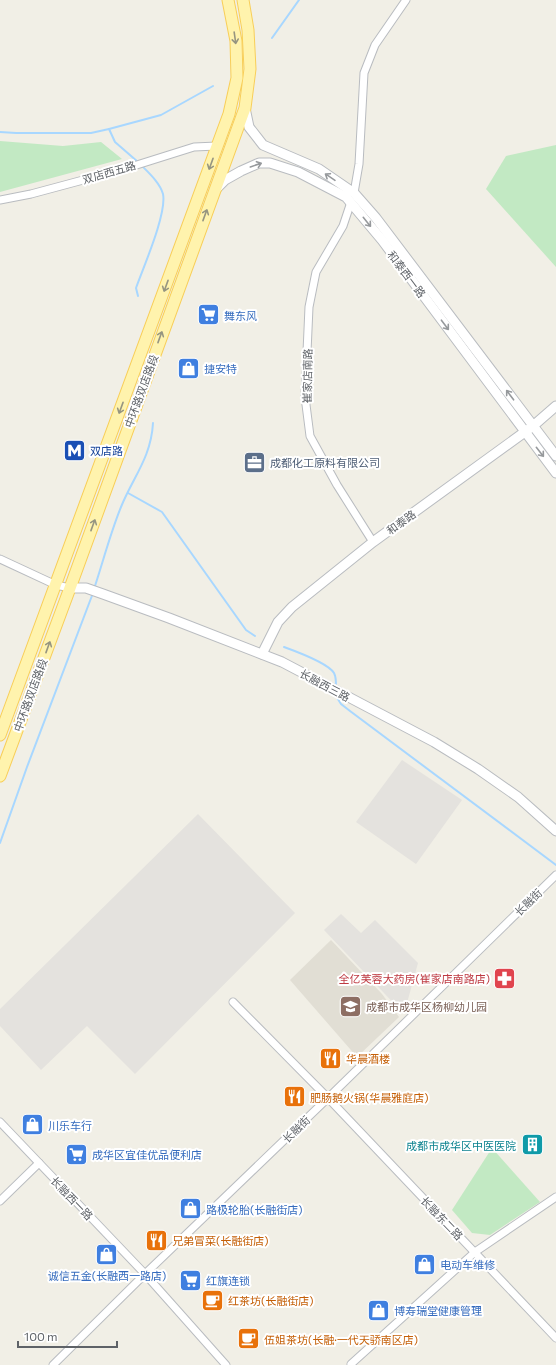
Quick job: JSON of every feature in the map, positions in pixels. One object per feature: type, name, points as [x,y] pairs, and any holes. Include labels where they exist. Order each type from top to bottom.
[{"type":"main road","name":"中环路双店路段","points":[[0,735],[230,114],[237,78],[236,41],[228,0]]},
{"type":"main road","name":"中环路双店路段","points":[[0,776],[245,108],[250,69],[248,30],[243,0]]},
{"type":"street","name":"崔家店南路","points":[[373,542],[337,485],[310,436],[305,397],[309,307],[316,272],[344,226],[352,198],[359,164],[364,74],[375,45],[406,0]]},
{"type":"street","name":"和泰西一路","points":[[245,108],[249,127],[262,144],[319,169],[376,218],[556,456]]},
{"type":"street","name":"双店西五路","points":[[0,200],[31,194],[194,147],[217,146]]},
{"type":"street","name":"和泰西一路","points":[[213,193],[225,180],[236,174],[259,163],[270,162],[298,172],[346,197],[352,198],[524,432],[556,473]]},
{"type":"street","name":"和泰路","points":[[262,654],[278,622],[292,607],[373,542],[533,426],[556,406]]},
{"type":"street","points":[[0,559],[56,585],[70,588]]},
{"type":"street","name":"长融西三路","points":[[70,588],[86,588],[169,618],[282,662],[434,742],[478,769],[518,797],[556,831]]},
{"type":"street","name":"长融街","points":[[54,1365],[145,1274],[556,875]]},
{"type":"street","name":"长融东二路","points":[[233,1002],[328,1098],[556,1338]]},
{"type":"street","name":"长融西一路","points":[[0,1122],[145,1274],[226,1365]]},
{"type":"street","points":[[0,1201],[39,1163]]},
{"type":"street","points":[[351,1364],[474,1252],[556,1197]]},
{"type":"shaded area","points":[[402,760],[462,800],[416,864],[356,822]]},
{"type":"shaded area","points":[[198,814],[295,913],[135,1074],[87,1026],[41,1070],[0,1026],[0,1009]]},
{"type":"shaded area","points":[[341,914],[361,933],[375,920],[418,963],[404,1014],[324,930]]},
{"type":"shaded area","name":"成都市成华区杨柳幼儿园","points":[[331,940],[382,994],[399,1017],[357,1057],[290,980]]},
{"type":"green space","points":[[0,141],[63,146],[101,142],[122,159],[0,192]]},
{"type":"green space","points":[[556,145],[556,267],[486,189],[506,156]]},
{"type":"green space","points":[[492,1148],[540,1202],[490,1235],[472,1233],[452,1210]]},
{"type":"waterway","points":[[272,38],[299,0]]},
{"type":"waterway","points":[[0,132],[91,133],[161,115],[213,86]]},
{"type":"waterway","points":[[109,129],[115,142],[138,162]]},
{"type":"waterway","points":[[138,296],[136,288],[158,227],[163,203],[162,190],[154,178],[141,165]]},
{"type":"waterway","points":[[94,589],[117,517],[149,447],[153,423]]},
{"type":"waterway","points":[[128,493],[162,512],[246,630],[255,636]]},
{"type":"waterway","points":[[0,843],[93,593]]},
{"type":"waterway","points":[[284,647],[311,658],[331,669],[335,674],[336,685]]},
{"type":"waterway","points":[[336,696],[341,704],[350,711],[556,865]]},
{"type":"place","name":"舞东风","points":[[208,315]]},
{"type":"place","name":"捷安特","points":[[188,368]]},
{"type":"place","name":"双店路","points":[[74,450]]},
{"type":"place","name":"成都化工原料有限公司","points":[[255,462]]},
{"type":"place","name":"全亿芙蓉大药房(崔家店南路店)","points":[[505,978]]},
{"type":"place","name":"成都市成华区杨柳幼儿园","points":[[351,1006]]},
{"type":"place","name":"华晨酒楼","points":[[330,1058]]},
{"type":"place","name":"肥肠鹅火锅(华晨雅庭店)","points":[[294,1097]]},
{"type":"place","name":"川乐车行","points":[[32,1125]]},
{"type":"place","name":"成都市成华区中医医院","points":[[532,1145]]},
{"type":"place","name":"成华区宜佳优品便利店","points":[[76,1154]]},
{"type":"place","name":"路极轮胎(长融街店)","points":[[190,1209]]},
{"type":"place","name":"兄弟冒菜(长融街店)","points":[[156,1240]]},
{"type":"place","name":"诚信五金(长融西一路店)","points":[[107,1255]]},
{"type":"place","name":"电动车维修","points":[[425,1264]]},
{"type":"place","name":"红旗连锁","points":[[191,1280]]},
{"type":"place","name":"红茶坊(长融街店)","points":[[213,1300]]},
{"type":"place","name":"博寿瑞堂健康管理","points":[[379,1310]]},
{"type":"place","name":"伍姐茶坊(长融·一代天骄南区店)","points":[[248,1339]]}]
